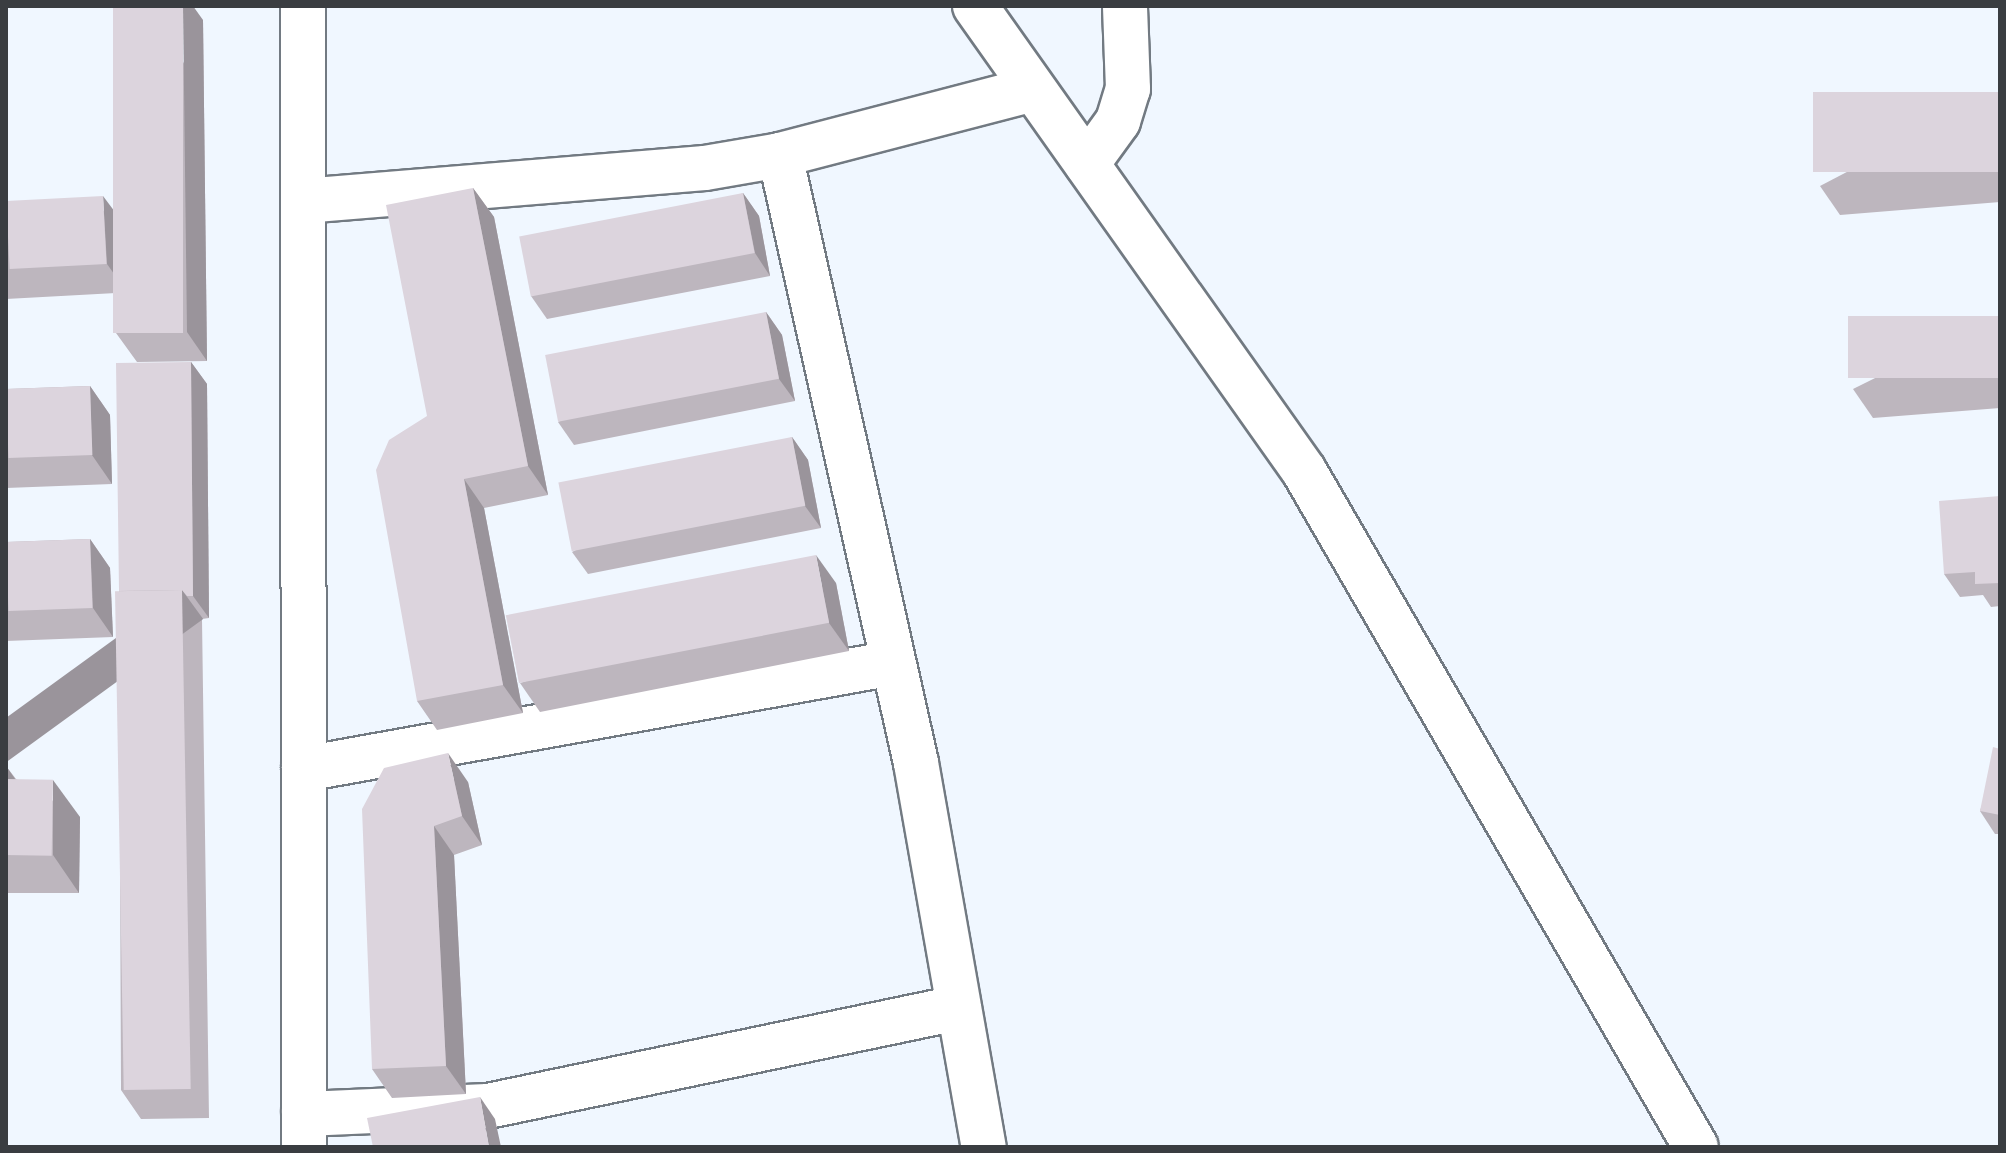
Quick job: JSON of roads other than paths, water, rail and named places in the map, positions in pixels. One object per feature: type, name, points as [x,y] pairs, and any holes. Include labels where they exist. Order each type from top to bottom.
[{"type":"street","points":[[303,6],[304,1131],[488,1106],[959,1008]]},
{"type":"street","points":[[975,6],[1304,471],[1696,1147]]},
{"type":"street","points":[[1087,164],[1118,121],[1128,89],[1125,6]]},
{"type":"street","points":[[303,201],[534,185],[780,155],[1033,89]]},
{"type":"street","points":[[780,155],[893,663],[984,1147]]},
{"type":"street","points":[[304,769],[893,663]]}]
